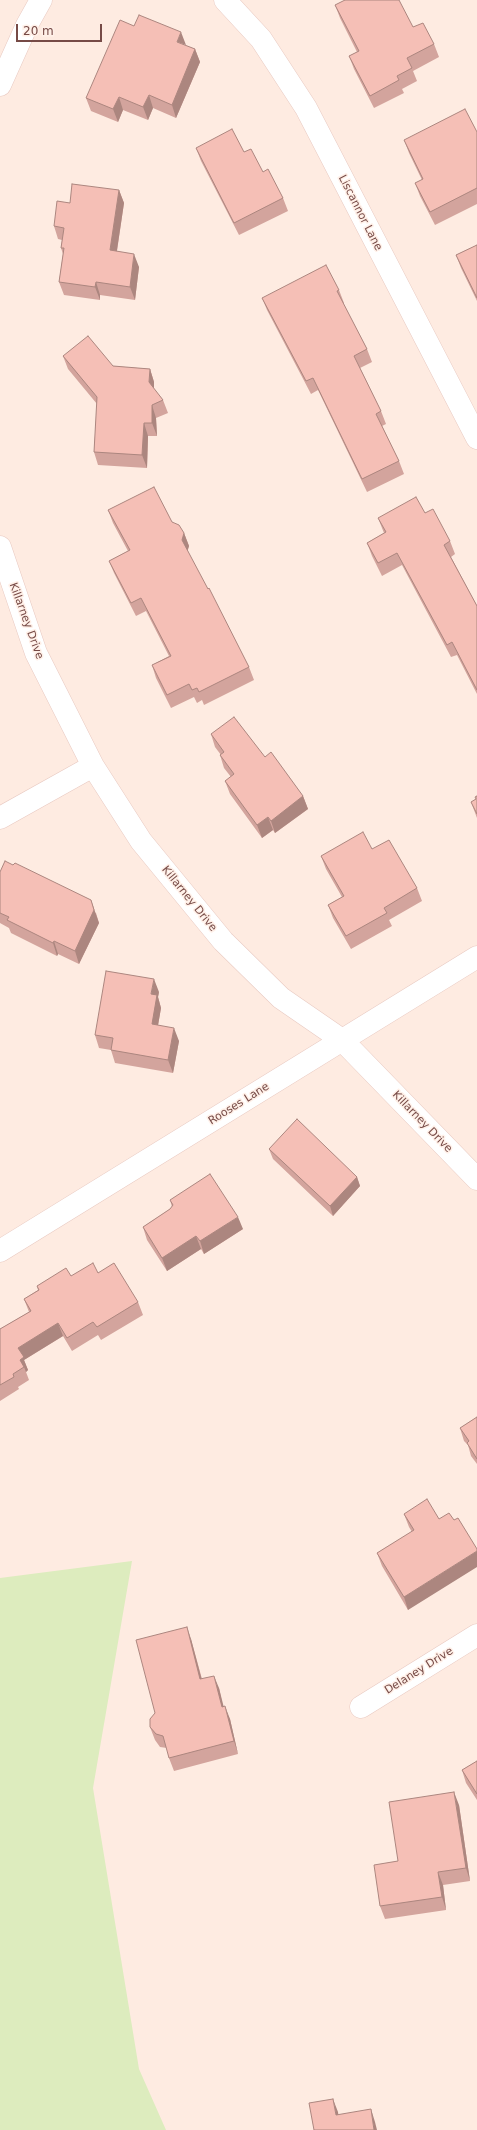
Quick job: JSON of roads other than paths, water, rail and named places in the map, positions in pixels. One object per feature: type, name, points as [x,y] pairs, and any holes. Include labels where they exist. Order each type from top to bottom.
[{"type":"street","points":[[0,85],[27,25],[41,0]]},
{"type":"street","name":"Liscannor Lane","points":[[225,0],[261,39],[306,108],[477,438]]},
{"type":"street","name":"Killarney Drive","points":[[0,547],[36,653],[93,766],[141,841],[223,941],[281,998],[342,1040],[477,1178]]},
{"type":"street","points":[[0,818],[93,766]]},
{"type":"street","name":"Rooses Lane","points":[[0,1251],[477,957]]},
{"type":"street","name":"Delaney Drive","points":[[361,1707],[477,1635]]}]
